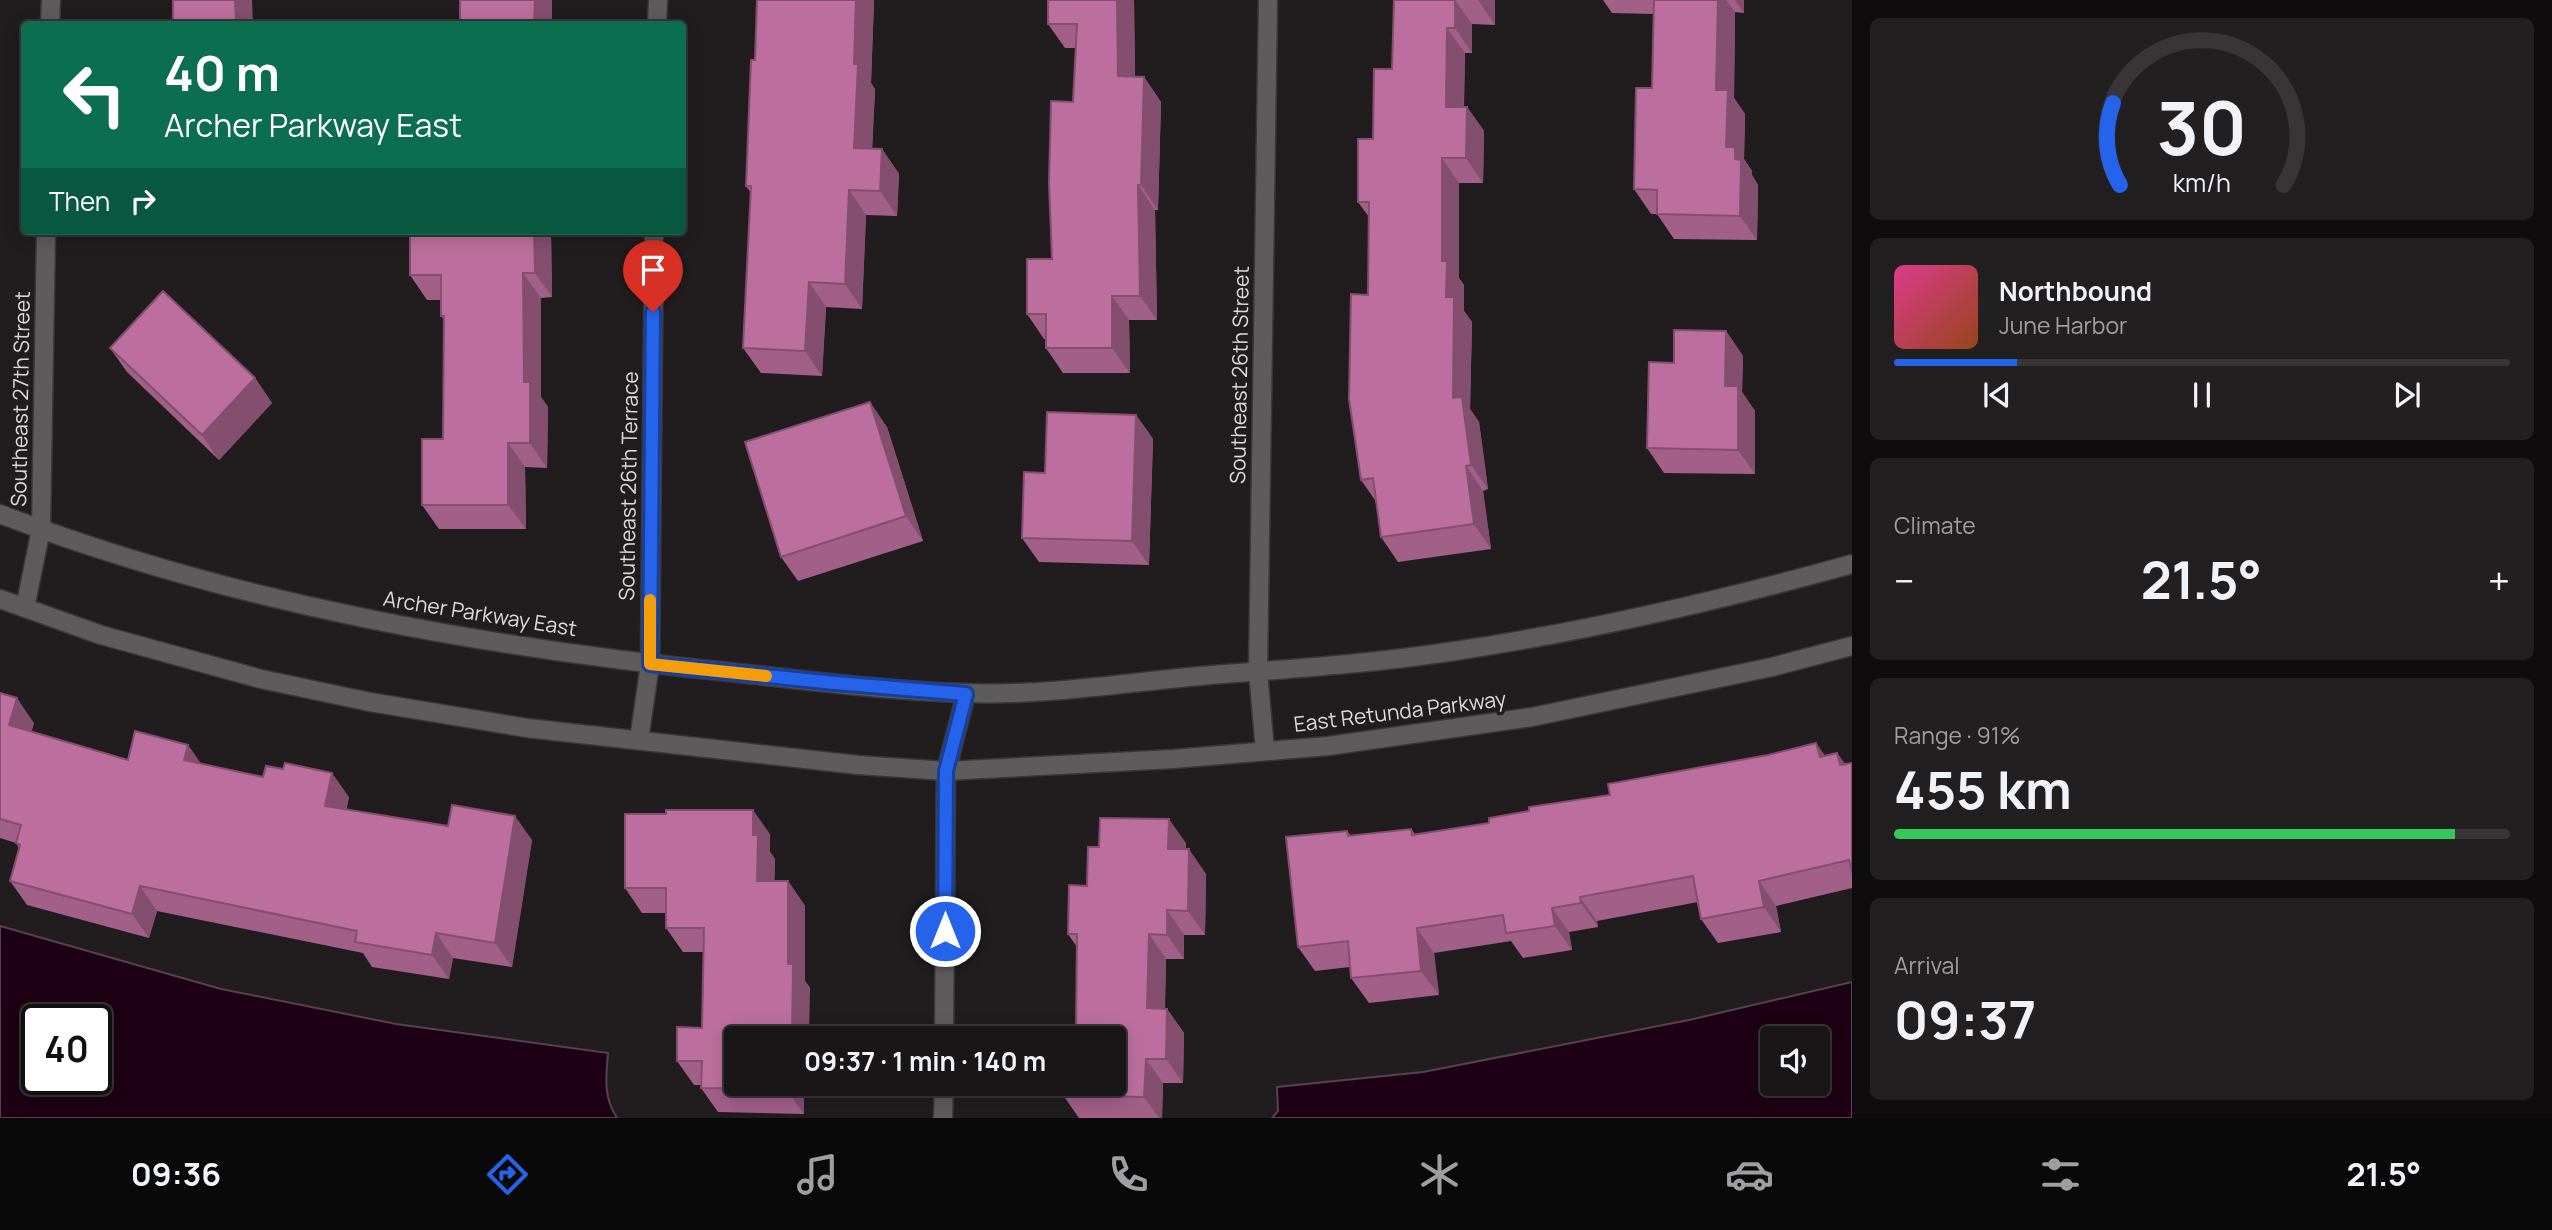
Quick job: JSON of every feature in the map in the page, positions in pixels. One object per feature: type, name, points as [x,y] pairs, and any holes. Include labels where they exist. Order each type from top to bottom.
[{"type":"street","points":[[50,21],[51,0]]},
{"type":"street","points":[[657,21],[658,0]]},
{"type":"street","name":"Southeast 26th Street","points":[[1265,751],[1258,671],[1268,0]]},
{"type":"street","name":"Southeast 27th Street","points":[[25,608],[41,529],[46,235]]},
{"type":"street","name":"Southeast 26th Terrace","points":[[639,740],[650,664],[654,235]]},
{"type":"street","name":"Archer Parkway East","points":[[0,514],[172,570],[304,606],[425,631],[650,664],[966,694]]},
{"type":"street","points":[[944,1026],[946,771],[966,694],[1050,690],[1452,652],[1602,625],[1852,564]]},
{"type":"street","points":[[0,599],[101,635],[261,679],[370,702],[527,728],[858,765],[946,771]]},
{"type":"street","name":"East Retunda Parkway","points":[[946,771],[1173,759],[1328,746],[1532,717],[1772,667],[1852,646]]},
{"type":"street","points":[[943,1118],[944,1096]]},
{"type":"shaded area","points":[[0,926],[221,989],[396,1024],[608,1053],[607,1095],[617,1118],[0,1118]]},
{"type":"shaded area","points":[[1852,982],[1852,1118],[1272,1118],[1278,1111],[1277,1087],[1423,1072],[1689,1020]]},
{"type":"building","points":[[173,0],[235,0],[236,21],[173,21]]},
{"type":"building","points":[[460,0],[535,0],[534,21],[460,21]]},
{"type":"building","points":[[757,0],[856,0],[854,64],[858,64],[854,148],[882,149],[880,191],[849,190],[845,284],[809,282],[805,351],[743,348],[751,186],[746,186],[751,60],[755,60]]},
{"type":"building","points":[[1048,0],[1117,0],[1118,76],[1144,77],[1141,185],[1138,185],[1140,296],[1112,296],[1112,348],[1046,348],[1046,314],[1027,314],[1027,259],[1052,259],[1049,183],[1051,101],[1073,102],[1077,24],[1048,24]]},
{"type":"building","points":[[1394,0],[1455,0],[1455,28],[1447,28],[1446,107],[1467,107],[1466,158],[1442,158],[1442,261],[1447,261],[1446,297],[1454,297],[1453,398],[1462,397],[1471,465],[1466,466],[1474,524],[1381,537],[1373,478],[1361,480],[1349,399],[1351,294],[1368,295],[1369,202],[1358,202],[1358,139],[1373,139],[1374,69],[1392,69]]},
{"type":"building","points":[[1654,0],[1718,0],[1716,90],[1728,90],[1726,147],[1735,147],[1735,159],[1741,160],[1740,216],[1657,214],[1657,190],[1634,189],[1636,88],[1652,88]]},
{"type":"building","points":[[410,235],[534,235],[535,273],[523,273],[524,382],[530,382],[530,443],[508,443],[508,505],[422,505],[422,439],[443,439],[444,316],[441,316],[441,275],[410,275]]},
{"type":"building","points":[[163,291],[255,378],[202,435],[110,348]]},
{"type":"building","points":[[1674,330],[1726,331],[1725,386],[1738,386],[1738,450],[1647,448],[1649,362],[1674,363]]},
{"type":"building","points":[[870,402],[906,516],[781,557],[745,442]]},
{"type":"building","points":[[1047,412],[1136,415],[1132,541],[1022,538],[1024,472],[1045,473]]},
{"type":"building","points":[[0,693],[17,698],[9,725],[128,760],[135,731],[188,745],[184,760],[263,777],[266,766],[283,769],[285,763],[332,773],[325,806],[448,826],[452,805],[515,816],[495,943],[436,933],[432,955],[355,942],[357,931],[140,886],[132,914],[10,881],[20,845],[16,843],[21,825],[0,819]]},
{"type":"building","points":[[1816,743],[1820,757],[1837,753],[1840,765],[1852,763],[1852,873],[1849,860],[1759,881],[1764,907],[1701,919],[1693,876],[1580,897],[1581,903],[1552,908],[1555,926],[1506,933],[1503,915],[1417,928],[1421,971],[1351,978],[1348,941],[1298,947],[1286,837],[1347,831],[1348,836],[1411,829],[1412,835],[1489,823],[1489,818],[1529,811],[1529,807],[1610,795],[1608,784],[1768,755]]},
{"type":"building","points":[[666,810],[753,810],[753,835],[758,835],[757,881],[788,881],[788,964],[793,964],[792,1026],[724,1026],[724,1088],[701,1088],[702,1061],[677,1061],[677,1027],[702,1028],[704,928],[666,928],[666,888],[625,888],[625,814],[666,814]]},
{"type":"building","points":[[1100,818],[1169,819],[1168,849],[1189,849],[1188,911],[1167,910],[1167,935],[1149,934],[1147,1008],[1167,1009],[1166,1059],[1146,1059],[1144,1097],[1104,1096],[1126,1096],[1126,1026],[1076,1026],[1077,934],[1068,934],[1069,885],[1087,886],[1088,847],[1099,847]]},
{"type":"slow traffic","points":[[650,600],[650,664],[766,676]]},
{"type":"route","points":[[653,312],[650,664],[966,694],[946,771],[945,931]]}]
